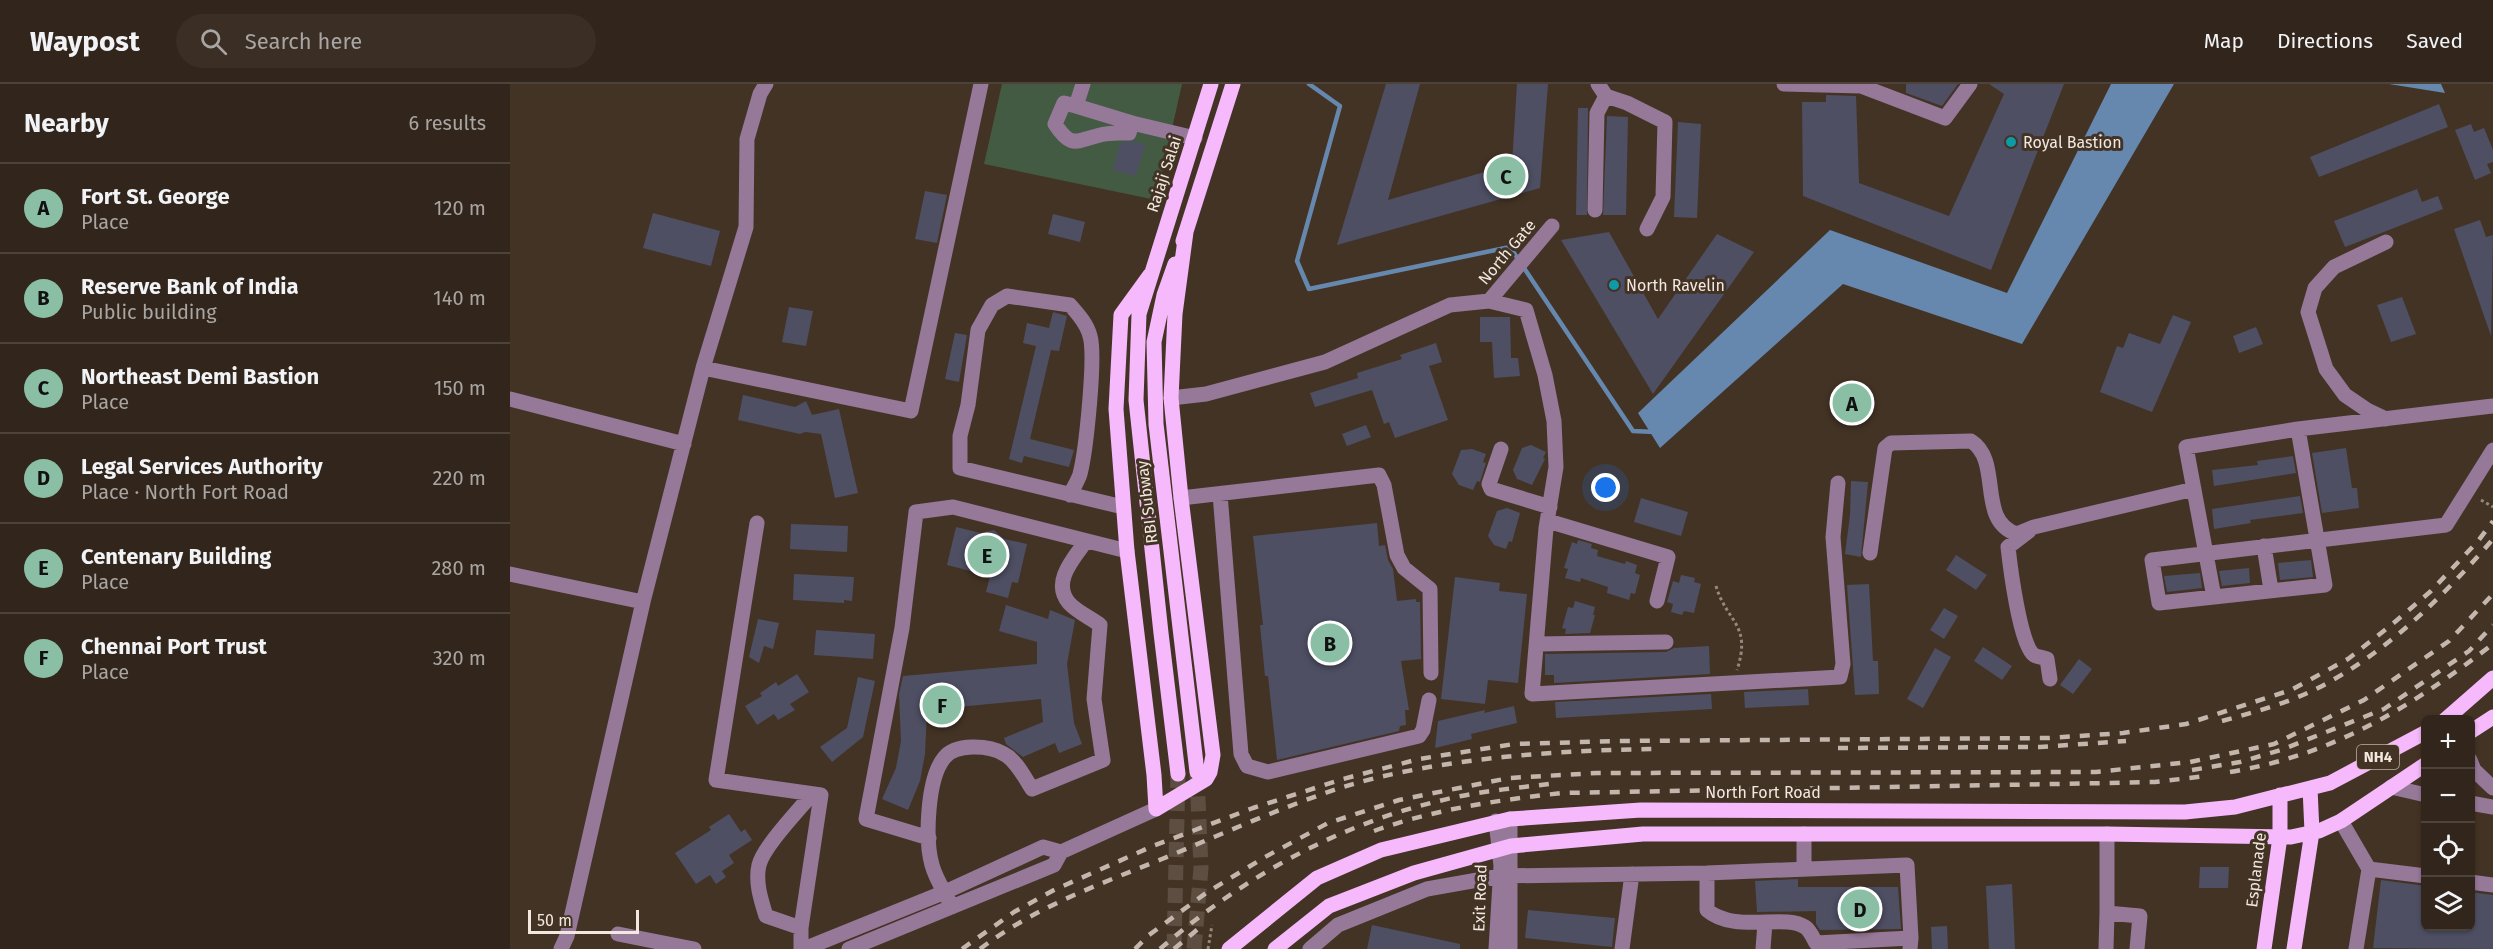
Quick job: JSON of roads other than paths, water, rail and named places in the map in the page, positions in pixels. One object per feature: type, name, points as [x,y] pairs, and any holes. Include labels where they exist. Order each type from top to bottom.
[{"type":"main road","name":"Rajaji Salai","points":[[1150,275],[1211,84]]},
{"type":"main road","points":[[1150,275],[1121,315],[1116,409],[1126,551],[1154,775],[1156,809],[1206,779],[1213,764],[1181,498],[1172,398],[1175,314],[1186,232],[1233,84]]},
{"type":"main road","name":"RBI Subway","points":[[1186,232],[1164,295],[1154,342],[1156,424],[1197,772]]},
{"type":"main road","name":"RBI Subway","points":[[1150,275],[1139,314],[1136,400],[1178,774]]},
{"type":"main road","points":[[2451,715],[2493,678]]},
{"type":"main road","points":[[2475,729],[2493,717]]},
{"type":"main road","name":"North Fort Road","points":[[1228,949],[1317,879],[1382,850],[1503,820],[1641,810],[2185,812],[2235,807],[2330,783],[2421,735]]},
{"type":"main road","name":"NH4","points":[[2341,821],[2421,767]]},
{"type":"main road","points":[[2294,949],[2312,832],[2310,788]]},
{"type":"main road","name":"Esplanade","points":[[2264,949],[2280,837],[2280,795]]},
{"type":"main road","points":[[1275,949],[1329,906],[1414,873],[1505,847],[1643,834],[2108,834],[2280,837],[2312,832],[2341,821]]},
{"type":"street","points":[[561,949],[569,925],[643,602],[703,368],[747,226],[747,139],[760,94],[766,84]]},
{"type":"street","points":[[703,368],[911,411],[981,84]]},
{"type":"street","points":[[1076,106],[1083,84]]},
{"type":"street","points":[[1784,84],[1861,86],[1945,118],[1970,84]]},
{"type":"street","points":[[1595,210],[1597,113],[1602,90],[1665,122],[1664,197],[1647,229]]},
{"type":"street","points":[[1132,123],[1129,134],[1101,134],[1080,142],[1064,137],[1055,124],[1064,103],[1195,138]]},
{"type":"street","name":"North Gate","points":[[1489,301],[1552,226]]},
{"type":"street","points":[[2386,242],[2334,267],[2315,288],[2308,312],[2326,369],[2345,394],[2367,410],[2386,419]]},
{"type":"street","points":[[1070,495],[1080,474],[1092,360],[1090,336],[1083,321],[1070,305],[1007,296],[992,305],[978,330],[968,405],[960,436],[960,468],[1070,495],[1123,507]]},
{"type":"street","points":[[1172,398],[1206,394],[1324,362],[1450,305],[1489,301],[1526,310],[1537,343],[1554,421],[1556,466],[1549,514],[1532,694],[1837,678],[1841,674],[1843,664],[1833,537],[1838,483]]},
{"type":"street","points":[[510,399],[684,444]]},
{"type":"street","points":[[2214,597],[2186,447],[2298,429],[2493,406]]},
{"type":"street","points":[[2298,429],[2318,539],[2325,585],[2159,603],[2152,560],[2318,539],[2446,525],[2493,450]]},
{"type":"street","points":[[1870,553],[1885,448],[1891,443],[1971,441],[1981,447],[2000,525],[2017,534],[2194,489]]},
{"type":"street","points":[[1501,449],[1489,484],[1491,489],[1549,514],[1668,557],[1657,601]]},
{"type":"street","points":[[1181,498],[1379,475],[1384,485],[1397,555],[1404,568],[1431,589],[1431,673]]},
{"type":"street","points":[[1220,494],[1241,754],[1247,766],[1268,772],[1419,736],[1429,700]]},
{"type":"street","points":[[929,838],[866,819],[903,628],[916,512],[953,507],[1126,551]]},
{"type":"street","points":[[757,523],[716,780],[820,795],[801,928],[802,949],[945,892],[1043,847],[1061,852]]},
{"type":"street","points":[[2034,528],[2008,547],[2022,627],[2030,650],[2035,656],[2047,659],[2050,679]]},
{"type":"street","points":[[952,907],[932,865],[929,838],[935,772],[945,756],[958,749],[975,746],[1004,754],[1018,768],[1032,789],[1103,760],[1094,699],[1100,625],[1069,603],[1062,587],[1064,573],[1086,541]]},
{"type":"street","points":[[2265,546],[2271,590]]},
{"type":"street","points":[[510,574],[643,602]]},
{"type":"street","points":[[1537,644],[1666,642]]},
{"type":"street","points":[[2474,769],[2493,788]]},
{"type":"street","points":[[2391,787],[2421,794]]},
{"type":"street","points":[[801,928],[766,916],[759,894],[759,865],[779,832],[813,794]]},
{"type":"street","points":[[2475,804],[2493,807]]},
{"type":"street","points":[[849,949],[1054,865],[1061,852],[1156,809]]},
{"type":"street","points":[[1503,820],[1510,949]]},
{"type":"street","points":[[2341,821],[2369,868],[2356,949]]},
{"type":"street","points":[[1804,834],[1804,869]]},
{"type":"street","points":[[2106,949],[2108,834]]},
{"type":"street","points":[[1310,949],[1338,925],[1427,889],[1506,876],[1707,873],[1907,865],[1910,944],[1816,943],[1808,928],[1798,923],[1747,923],[1716,918],[1707,910],[1707,873]]},
{"type":"street","points":[[2369,868],[2421,875]]},
{"type":"street","points":[[1622,949],[1632,874]]},
{"type":"street","name":"Exit Road","points":[[1496,949],[1506,876]]},
{"type":"street","points":[[2475,883],[2493,885]]},
{"type":"street","points":[[2107,913],[2140,916],[2137,949]]},
{"type":"street","points":[[1763,949],[1765,923]]},
{"type":"street","points":[[618,934],[694,949]]},
{"type":"water","points":[[2111,84],[2174,84],[2022,344],[1843,284],[1660,448],[1638,413],[1830,230],[2007,293]]},
{"type":"water","points":[[2389,84],[2441,84],[2445,93]]},
{"type":"waterway","points":[[1309,84],[1340,106],[1297,261],[1309,289],[1510,247],[1633,431],[1655,432]]},
{"type":"tunnel","points":[[1174,949],[1178,774]]},
{"type":"tunnel","points":[[1194,949],[1201,868],[1197,775]]},
{"type":"railway","points":[[962,949],[1014,912],[1054,890],[1153,846],[1253,808],[1343,779],[1419,759],[1514,744],[1619,741],[2049,738],[2123,733],[2186,724],[2291,690],[2348,659],[2431,591],[2478,541],[2493,521]]},
{"type":"railway","points":[[2222,721],[2271,707],[2307,693],[2367,658],[2413,622],[2493,539]]},
{"type":"railway","points":[[1135,949],[1149,935],[1206,893],[1265,857],[1328,823],[1399,800],[1509,778],[1597,773],[2096,772],[2190,762],[2274,744],[2364,700],[2449,641],[2493,594]]},
{"type":"railway","points":[[2192,770],[2240,762],[2281,750],[2384,709],[2469,651],[2493,625]]},
{"type":"railway","points":[[2230,772],[2303,754],[2370,725],[2432,688],[2493,644]]},
{"type":"railway","points":[[1838,748],[2040,747],[2126,741]]},
{"type":"railway","points":[[980,949],[1023,921],[1068,898],[1275,812],[1343,787],[1380,777],[1458,762],[1580,751],[1658,749]]},
{"type":"railway","points":[[1374,831],[1467,806],[1562,793],[2155,782],[2206,776]]},
{"type":"railway","points":[[1160,949],[1222,900],[1290,858],[1326,840],[1401,811],[1453,798],[1557,783]]},
{"type":"railway","points":[[1174,949],[1204,924]]},
{"type":"place","name":"Royal Bastion","points":[[2011,142]]},
{"type":"place","name":"Northeast Demi Bastion","points":[[1506,176]]},
{"type":"place","name":"North Ravelin","points":[[1614,285]]},
{"type":"place","name":"Fort St. George","points":[[1852,403]]},
{"type":"place","name":"Centenary Building","points":[[987,555]]},
{"type":"place","name":"Reserve Bank of India","points":[[1330,643]]},
{"type":"place","name":"Chennai Port Trust","points":[[942,705]]},
{"type":"place","name":"Legal Services Authority","points":[[1860,909]]}]
